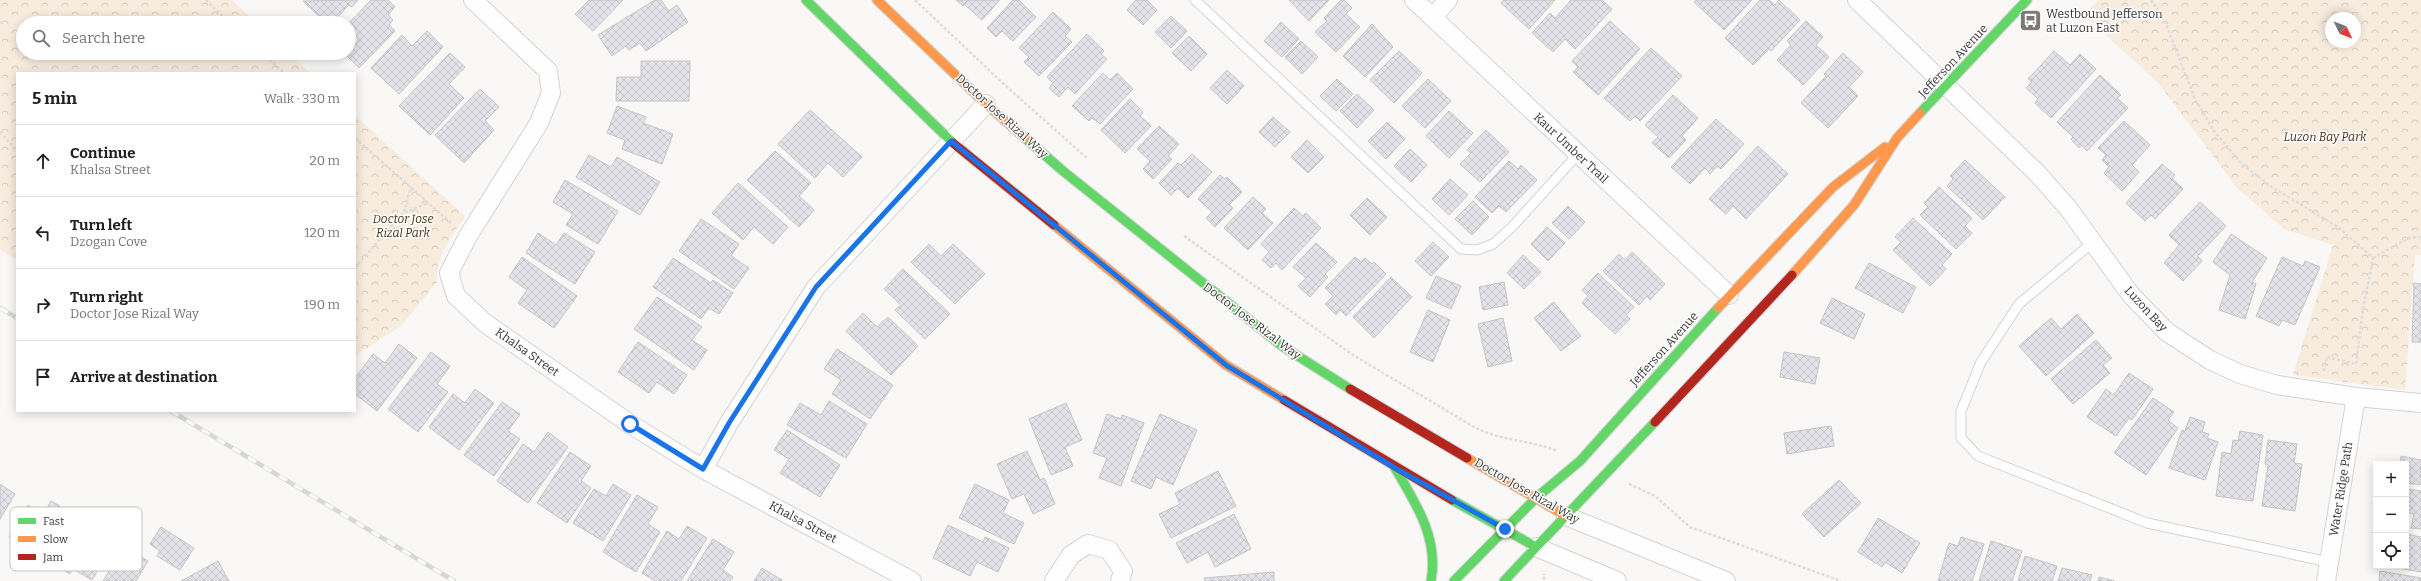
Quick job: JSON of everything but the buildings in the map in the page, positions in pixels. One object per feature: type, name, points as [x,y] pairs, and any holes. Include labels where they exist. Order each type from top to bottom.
[{"type":"street","name":"Khalsa Street","points":[[473,0],[548,71],[551,93],[539,123],[468,236],[449,273],[456,296],[485,323],[630,424],[703,469],[912,581]]},
{"type":"street","points":[[806,0],[951,141],[1226,365],[1395,468],[1536,547],[1617,581]]},
{"type":"street","name":"Doctor Jose Rizal Way","points":[[877,0],[986,104],[1155,246],[1282,346],[1358,394],[1537,497],[1566,516],[1726,581]]},
{"type":"street","name":"Kaur Umber Trail","points":[[1414,0],[1729,295]]},
{"type":"street","points":[[1433,17],[1448,0]]},
{"type":"street","name":"Luzon Bay","points":[[1858,0],[2037,173],[2068,208],[2131,295],[2173,336],[2210,360],[2240,374],[2277,385],[2421,403]]},
{"type":"street","name":"Jefferson Avenue","points":[[1454,581],[1537,497],[1580,460],[1729,295],[1833,187],[1897,138],[2027,0]]},
{"type":"street","points":[[703,469],[729,423],[816,287],[986,104]]},
{"type":"street","name":"Jefferson Avenue","points":[[1504,581],[1796,270],[1854,205],[1897,138]]},
{"type":"street","name":"Water Ridge Path","points":[[2326,581],[2356,396]]},
{"type":"street","points":[[1395,468],[1428,527],[1435,567],[1431,581]]},
{"type":"street","points":[[1054,581],[1070,555],[1088,544],[1109,550],[1122,571],[1120,581]]},
{"type":"lane","points":[[1195,0],[1461,249],[1478,250],[1493,244],[1512,227],[1578,154]]},
{"type":"lane","points":[[2092,242],[2019,304],[1980,362],[1961,411],[1961,438],[1978,456],[2148,523],[2329,562]]},
{"type":"path","points":[[206,0],[223,16]]},
{"type":"path","points":[[915,0],[1008,88],[1090,161]]},
{"type":"path","points":[[2151,0],[2165,21],[2195,99],[2214,131],[2242,164],[2270,186],[2338,227],[2373,258]]},
{"type":"path","points":[[270,60],[283,72]]},
{"type":"path","points":[[0,132],[16,150]]},
{"type":"path","points":[[356,139],[428,203],[468,236]]},
{"type":"path","points":[[356,267],[403,213],[411,187]]},
{"type":"path","points":[[403,213],[428,203]]},
{"type":"path","points":[[1182,234],[1353,355],[1474,427],[1492,436],[1541,444],[1564,453]]},
{"type":"path","points":[[2318,391],[2327,356],[2356,364],[2363,309],[2373,258],[2409,238],[2421,237]]},
{"type":"path","points":[[1625,482],[1655,496],[1690,527],[1841,581]]},
{"type":"green space","points":[[0,0],[232,0],[249,16],[16,16],[16,60],[296,60],[309,72],[16,72],[16,259],[0,250]]},
{"type":"green space","name":"Luzon Bay Park","points":[[2098,0],[2421,0],[2421,255],[2415,255],[2405,390],[2293,375],[2333,245],[2284,229],[2237,188],[2159,84],[2084,15]]},
{"type":"green space","name":"Doctor Jose Rizal Park","points":[[356,116],[465,216],[441,256],[438,264],[437,282],[402,325],[356,355]]},
{"type":"railway","points":[[0,308],[16,317]]},
{"type":"railway","points":[[173,412],[454,581]]},
{"type":"traffic: fast","points":[[806,0],[953,143]]},
{"type":"traffic: fast","points":[[1920,113],[2027,0]]},
{"type":"traffic: fast","points":[[1025,138],[1063,171],[1282,346],[1350,389]]},
{"type":"traffic: fast","points":[[1454,581],[1537,497],[1580,461],[1718,308]]},
{"type":"traffic: fast","points":[[1504,581],[1655,422]]},
{"type":"traffic: fast","points":[[1395,468],[1418,508],[1429,536],[1433,565],[1431,581]]},
{"type":"traffic: fast","points":[[1452,500],[1536,547]]},
{"type":"traffic: slow","points":[[877,0],[986,104],[1025,138]]},
{"type":"traffic: slow","points":[[1792,275],[1854,205],[1897,138],[1920,113]]},
{"type":"traffic: slow","points":[[1718,308],[1833,187],[1885,147]]},
{"type":"traffic: slow","points":[[1054,225],[1226,365],[1284,400]]},
{"type":"traffic: slow","points":[[1467,458],[1566,516]]},
{"type":"traffic: jam","points":[[953,143],[1054,225]]},
{"type":"traffic: jam","points":[[1655,422],[1792,275]]},
{"type":"traffic: jam","points":[[1350,389],[1467,458]]},
{"type":"traffic: jam","points":[[1284,400],[1452,500]]},
{"type":"place","name":"Westbound Jefferson at Luzon East","points":[[2030,21]]},
{"type":"route","points":[[630,424],[703,469],[729,423],[816,287],[951,141],[1226,365],[1395,468],[1505,529]]}]
